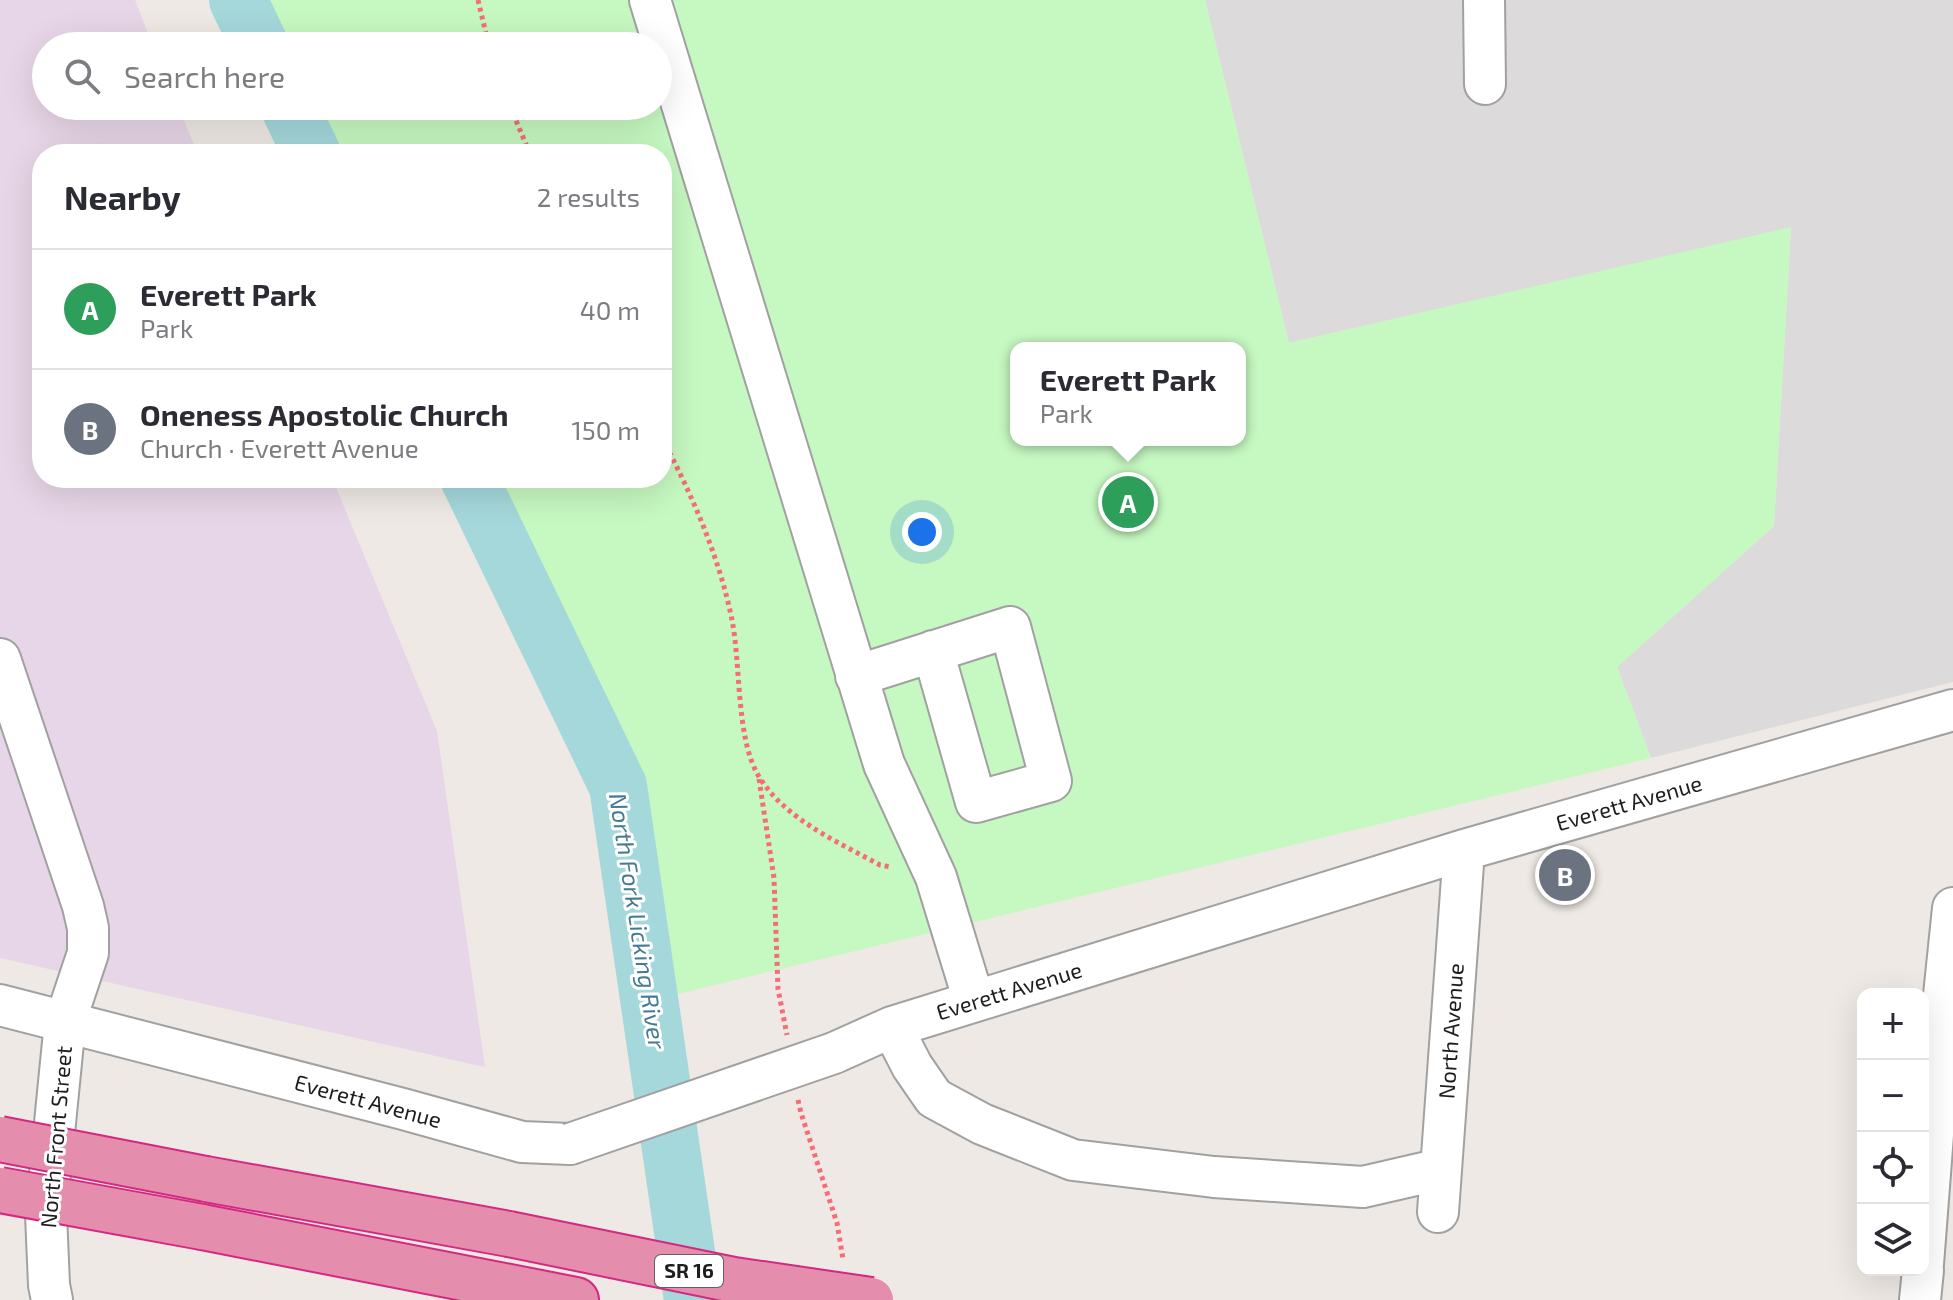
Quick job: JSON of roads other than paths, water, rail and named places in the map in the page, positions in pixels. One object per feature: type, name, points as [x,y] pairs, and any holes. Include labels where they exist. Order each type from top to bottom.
[{"type":"highway","name":"SR 16","points":[[0,1139],[509,1234],[734,1280],[871,1300]]},
{"type":"highway","points":[[0,1190],[576,1300]]},
{"type":"street","points":[[650,0],[660,32]]},
{"type":"street","points":[[1484,0],[1485,84]]},
{"type":"street","points":[[672,72],[884,764],[936,877],[974,1001]]},
{"type":"street","points":[[856,676],[933,651]]},
{"type":"street","name":"North Front Street","points":[[0,659],[88,928],[88,953],[65,1022],[46,1214],[52,1300]]},
{"type":"street","name":"Everett Avenue","points":[[0,1005],[522,1142],[570,1144],[834,1053],[892,1027],[974,1001],[1464,850],[1953,710]]},
{"type":"street","name":"North Avenue","points":[[1438,1212],[1464,850]]},
{"type":"street","points":[[1929,1204],[1948,1005],[1953,908]]},
{"type":"street","points":[[892,1027],[912,1066],[934,1098],[982,1124],[1073,1160],[1214,1177],[1363,1187],[1441,1169]]},
{"type":"street","points":[[1920,1300],[1922,1276]]},
{"type":"waterway","name":"North Fork Licking River","points":[[238,0],[253,32]]},
{"type":"waterway","name":"North Fork Licking River","points":[[296,120],[307,144]]},
{"type":"waterway","name":"North Fork Licking River","points":[[474,488],[618,786],[693,1300]]},
{"type":"place","name":"Everett Park","points":[[1128,502]]},
{"type":"place","name":"Oneness Apostolic Church","points":[[1565,875]]}]
